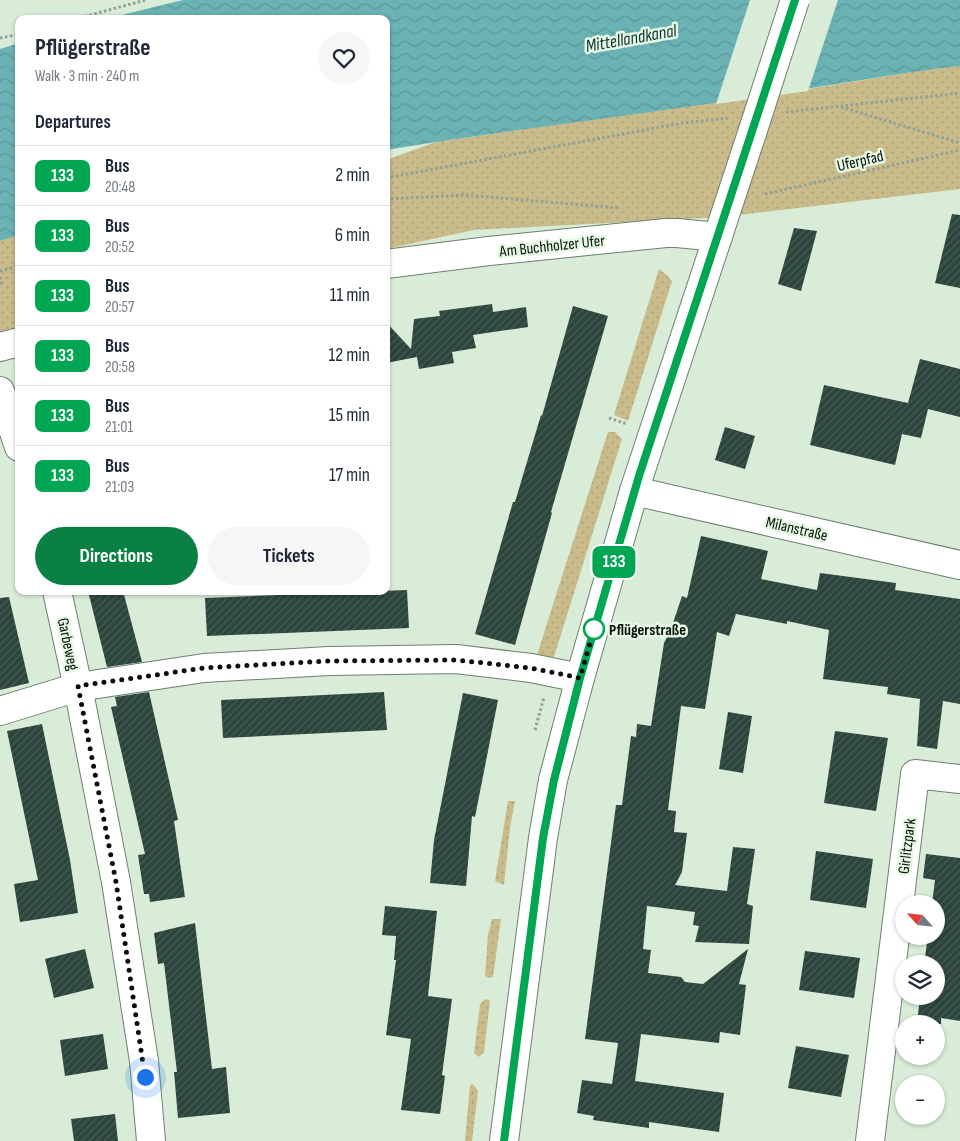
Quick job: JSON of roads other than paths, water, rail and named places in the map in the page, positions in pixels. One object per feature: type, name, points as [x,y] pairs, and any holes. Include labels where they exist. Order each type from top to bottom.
[{"type":"street","points":[[504,1141],[543,838],[554,780],[580,678],[634,491],[718,237],[742,124],[795,0]]},
{"type":"street","name":"Am Buchholzer Ufer","points":[[390,263],[489,251],[677,232],[718,237]]},
{"type":"street","points":[[0,347],[15,343]]},
{"type":"street","points":[[0,391],[15,435]]},
{"type":"street","name":"Milanstraße","points":[[634,491],[960,565]]},
{"type":"street","name":"Garbeweg","points":[[58,595],[78,686],[116,882],[144,1061],[151,1141]]},
{"type":"street","points":[[0,711],[78,686],[204,668],[329,661],[456,660],[531,668],[580,678]]},
{"type":"street","name":"Girlitzpark","points":[[870,1141],[916,774],[960,779]]},
{"type":"water","name":"Mittellandkanal","points":[[183,0],[960,0],[960,66],[390,149],[390,15],[121,15]]},
{"type":"water","points":[[15,44],[15,236],[0,241],[0,49]]},
{"type":"place","name":"Pflügerstraße","points":[[594,629]]}]
